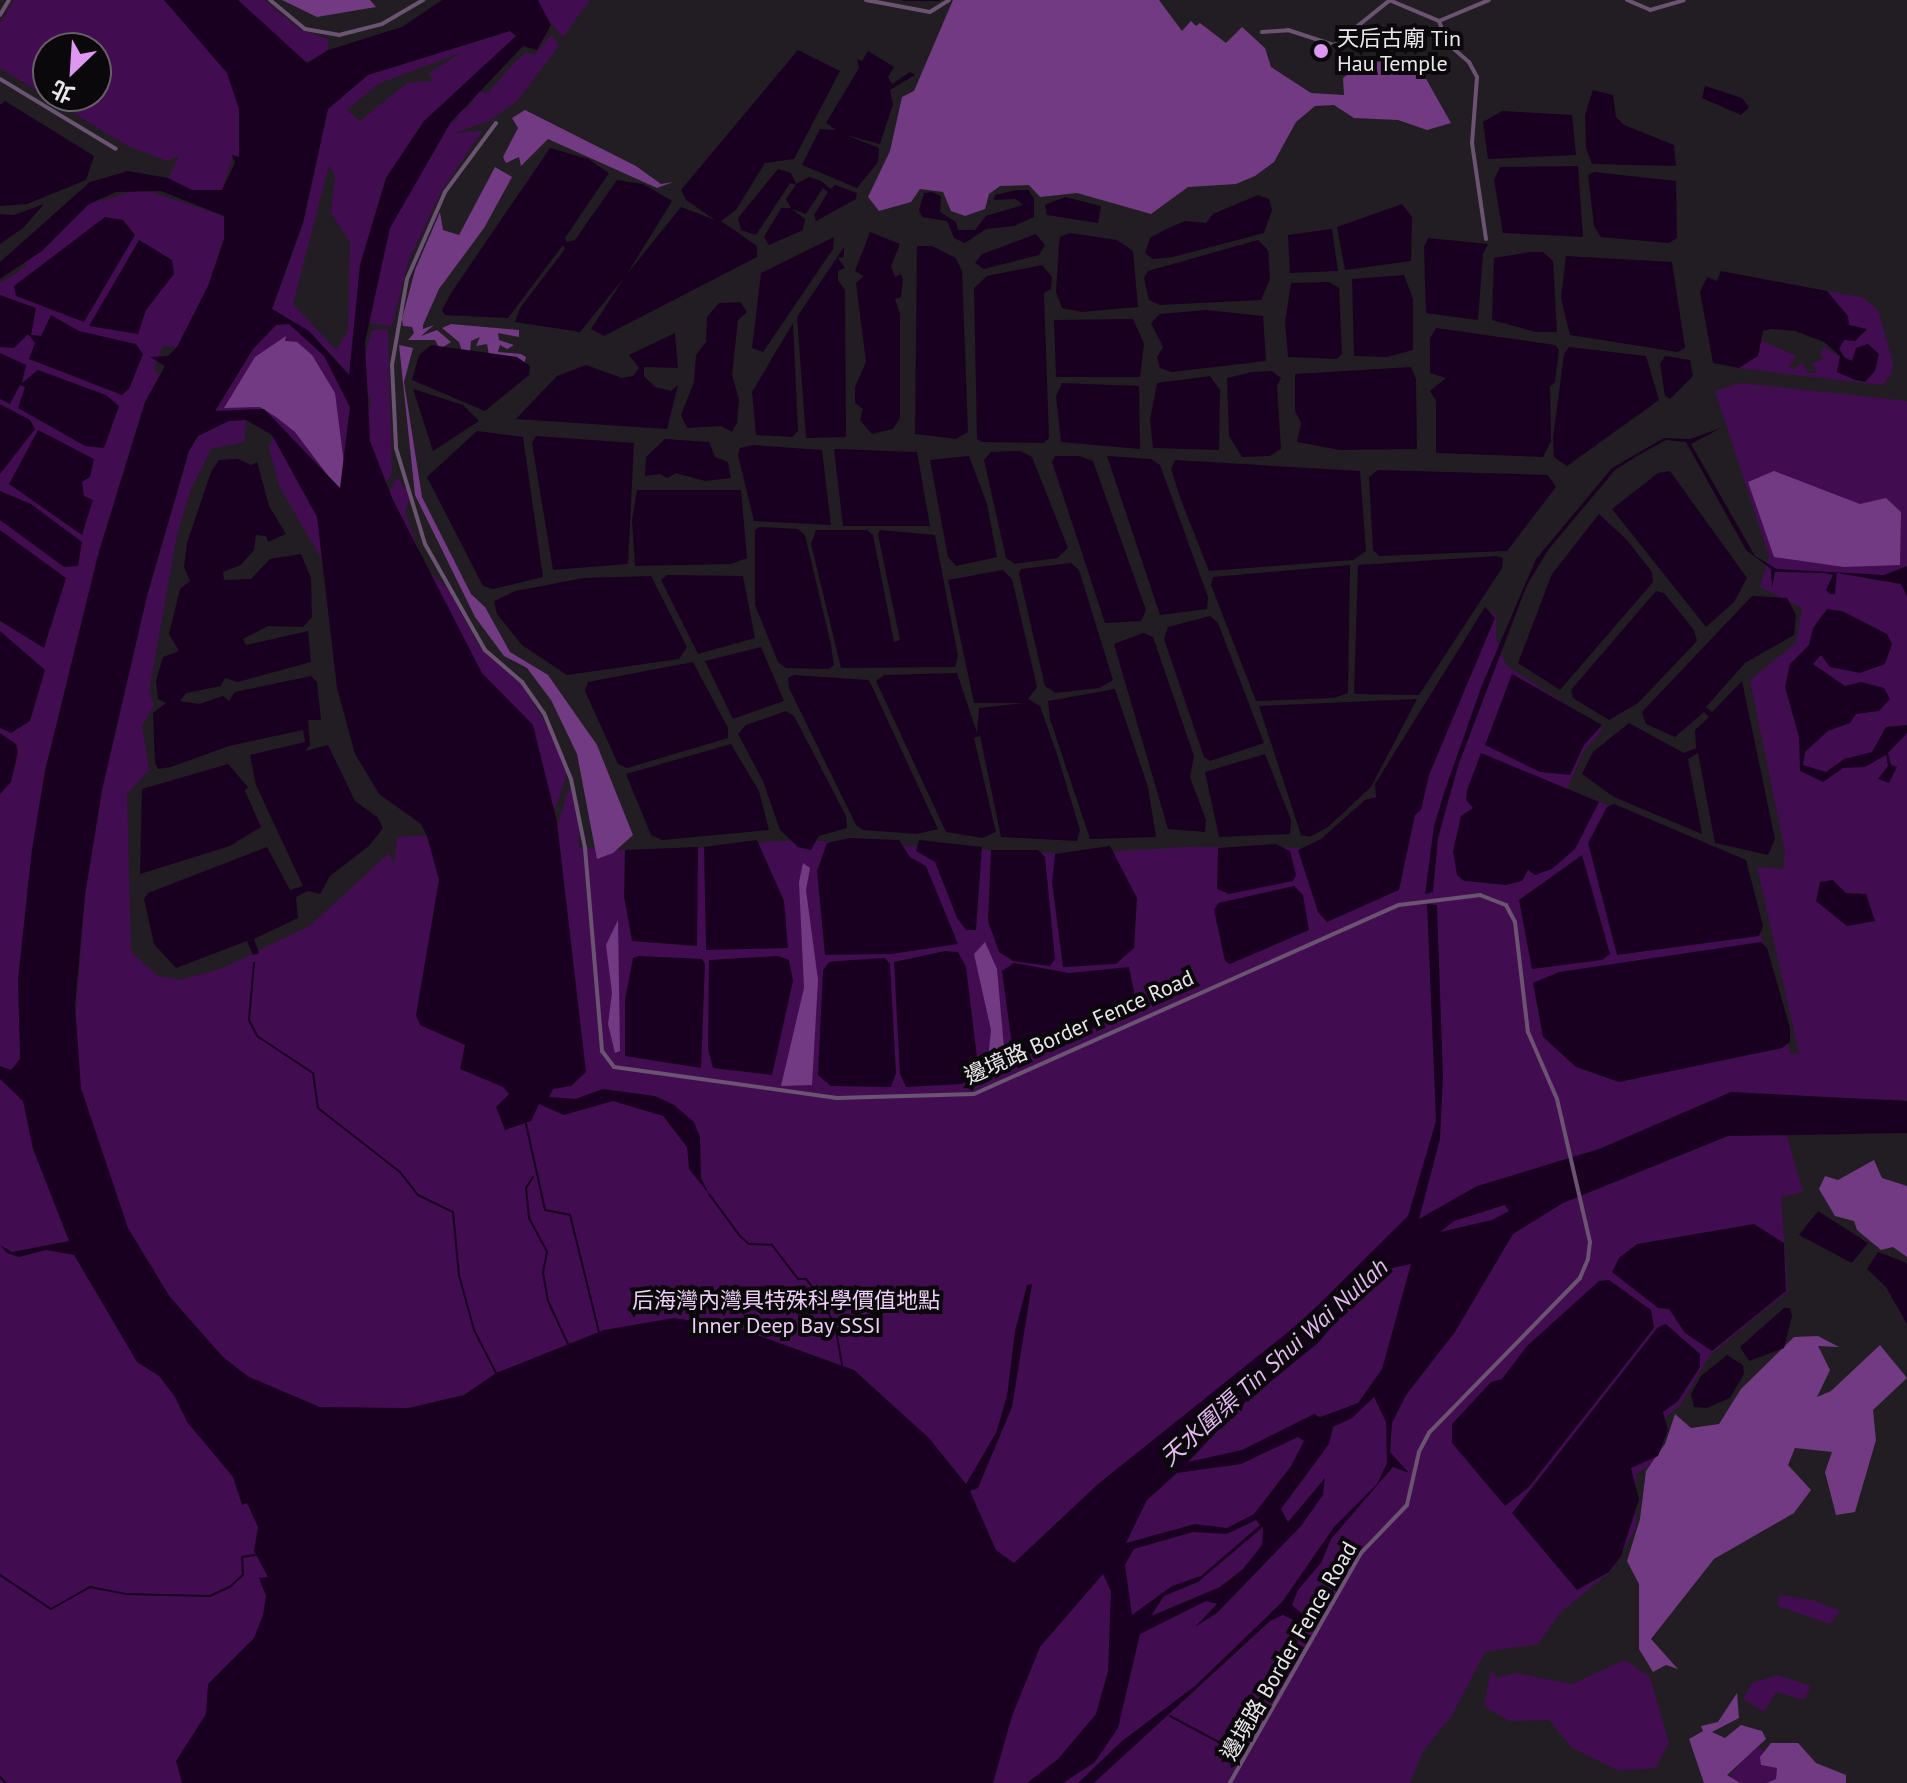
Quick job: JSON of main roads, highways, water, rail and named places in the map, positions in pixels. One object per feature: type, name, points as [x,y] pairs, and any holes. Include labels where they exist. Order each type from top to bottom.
[{"type":"water","name":"天水圍渠 Tin Shui Wai Nullah","points":[[164,0],[238,0],[307,63],[328,50],[402,27],[442,0],[538,0],[551,25],[537,50],[523,46],[451,122],[390,228],[365,342],[370,441],[393,500],[482,673],[533,725],[557,822],[586,1072],[571,1086],[553,1089],[549,1097],[575,1099],[603,1089],[655,1096],[674,1105],[694,1122],[700,1137],[701,1178],[709,1194],[689,1169],[687,1147],[663,1116],[613,1101],[564,1115],[539,1104],[531,1121],[505,1130],[496,1107],[509,1094],[503,1087],[460,1069],[465,1045],[420,1025],[416,1015],[439,880],[427,836],[421,824],[379,794],[355,754],[337,688],[317,517],[272,435],[246,420],[229,421],[198,436],[189,451],[147,596],[102,790],[85,895],[75,1005],[81,1088],[128,1228],[170,1297],[223,1357],[249,1377],[320,1407],[408,1408],[464,1395],[496,1373],[604,1330],[674,1318],[738,1328],[854,1370],[929,1438],[966,1484],[996,1433],[1007,1396],[1015,1331],[1027,1285],[1032,1284],[1012,1407],[978,1488],[970,1491],[996,1550],[1014,1563],[1098,1484],[1303,1320],[1408,1216],[1436,1121],[1427,904],[1437,905],[1443,1077],[1440,1139],[1419,1219],[1477,1186],[1599,1149],[1731,1092],[1907,1101],[1907,1133],[1728,1136],[1563,1203],[1513,1234],[1455,1332],[1406,1395],[1392,1423],[1390,1452],[1409,1473],[1393,1467],[1331,1539],[1321,1563],[1298,1590],[1292,1605],[1310,1621],[1308,1627],[1283,1615],[1270,1621],[1094,1783],[1078,1783],[1122,1741],[1195,1686],[1282,1602],[1334,1527],[1377,1484],[1387,1463],[1386,1422],[1374,1397],[1352,1418],[1333,1427],[1329,1444],[1281,1509],[1288,1522],[1325,1478],[1323,1495],[1301,1526],[1217,1613],[1195,1627],[1217,1604],[1206,1601],[1140,1634],[1118,1728],[1095,1762],[1063,1783],[1027,1783],[1058,1759],[1096,1714],[1108,1671],[1111,1591],[1103,1574],[1040,1647],[1012,1716],[993,1783],[182,1783],[176,1761],[206,1714],[208,1684],[254,1638],[263,1615],[266,1596],[259,1578],[268,1577],[254,1551],[258,1527],[247,1503],[242,1505],[233,1477],[187,1422],[175,1397],[159,1376],[137,1362],[74,1255],[46,1250],[19,1257],[7,1253],[0,1245],[12,1252],[69,1241],[33,1149],[23,1101],[0,1079],[0,1066],[11,1070],[20,1059],[18,979],[32,849],[45,771],[98,555],[145,402],[165,366],[150,357],[168,356],[177,347],[208,286],[224,239],[224,216],[161,191],[116,192],[89,204],[42,251],[0,279],[0,262],[90,182],[128,171],[168,178],[192,190],[222,190],[235,163],[232,155],[239,157],[239,109],[227,73]],"holes":[[[510,31],[516,36],[424,121],[386,178],[360,265],[349,375],[309,331],[272,309],[303,223],[328,109],[368,75]],[[289,324],[324,356],[350,407],[340,488],[264,409],[215,411],[253,349],[276,325]],[[1505,1205],[1509,1211],[1492,1220],[1440,1232],[1454,1221]],[[1411,1264],[1382,1369],[1358,1403],[1320,1417],[1314,1414],[1242,1450],[1188,1462],[1243,1404],[1318,1343],[1369,1282],[1388,1269]],[[1298,1437],[1304,1441],[1291,1466],[1254,1514],[1227,1528],[1195,1524],[1126,1543],[1147,1500],[1177,1473],[1241,1464]],[[1256,1520],[1260,1525],[1201,1576],[1172,1586],[1132,1615],[1125,1565],[1134,1549],[1193,1532],[1227,1534]],[[1263,1527],[1262,1545],[1243,1569],[1220,1587],[1151,1616],[1164,1596],[1198,1582]]]},
{"type":"water","points":[[798,50],[840,71],[794,159],[765,163],[736,210],[721,221],[757,246],[757,257],[604,336],[591,329],[624,278],[580,332],[515,322],[520,308],[565,249],[563,245],[508,318],[445,315],[442,310],[451,293],[550,148],[588,159],[609,173],[565,238],[567,242],[575,240],[617,180],[643,184],[672,201],[627,274],[681,207],[715,220],[686,200],[681,190]]},
{"type":"water","points":[[868,51],[894,67],[888,77],[892,84],[910,72],[915,75],[890,90],[893,104],[880,144],[846,135],[879,148],[878,162],[857,188],[802,165],[820,129],[836,130],[826,123],[859,68],[857,59],[862,61]]},
{"type":"water","points":[[1705,86],[1742,98],[1749,107],[1741,115],[1702,98]]},
{"type":"water","points":[[1593,90],[1613,95],[1616,117],[1624,125],[1674,145],[1676,166],[1592,164],[1586,148],[1585,115]]},
{"type":"water","points":[[5,101],[94,156],[86,180],[27,204],[0,206],[0,105]]},
{"type":"water","points":[[1502,111],[1572,115],[1576,155],[1488,159],[1483,122]]},
{"type":"water","points":[[1578,166],[1583,237],[1503,233],[1494,180],[1500,167]]},
{"type":"water","points":[[778,169],[791,173],[796,184],[809,177],[831,189],[835,185],[857,193],[856,199],[816,221],[814,215],[828,192],[823,188],[806,214],[792,209],[805,219],[803,230],[769,245],[764,237],[781,208],[791,208],[786,199],[796,185],[790,183],[756,235],[741,230],[738,218]]},
{"type":"water","points":[[1594,172],[1676,181],[1677,238],[1669,243],[1601,237],[1594,226],[1588,175]]},
{"type":"water","points":[[1028,190],[1034,198],[1034,217],[1014,226],[986,229],[965,243],[954,238],[947,221],[922,217],[919,210],[924,193],[932,192],[941,196],[940,212],[956,222],[958,230],[975,230],[986,216],[1023,205],[1016,199],[994,200],[995,195]]},
{"type":"water","points":[[1258,195],[1269,199],[1272,210],[1264,233],[1173,257],[1153,259],[1145,253],[1150,238],[1164,230],[1185,221],[1206,223],[1213,214]]},
{"type":"water","points":[[1065,197],[1101,206],[1098,223],[1047,215],[1045,205]]},
{"type":"water","points":[[44,204],[23,228],[0,244],[0,214],[14,215]]},
{"type":"water","points":[[1402,204],[1412,217],[1411,261],[1345,270],[1337,227]]},
{"type":"water","points":[[105,217],[123,220],[135,235],[84,322],[16,296],[14,286]]},
{"type":"water","points":[[1332,229],[1338,271],[1290,273],[1288,235]]},
{"type":"water","points":[[870,232],[900,244],[891,266],[895,277],[901,274],[903,279],[901,297],[895,299],[900,314],[900,418],[893,429],[872,434],[860,420],[863,409],[855,403],[855,387],[866,362],[856,283],[864,276],[855,271]]},
{"type":"water","points":[[1070,233],[1117,240],[1133,251],[1138,307],[1082,312],[1062,308],[1056,292],[1059,244],[1060,237]]},
{"type":"water","points":[[1036,234],[1045,245],[1039,255],[984,269],[975,263],[982,254]]},
{"type":"water","points":[[834,237],[833,249],[763,352],[752,348],[761,273]]},
{"type":"water","points":[[1428,238],[1488,244],[1483,254],[1478,320],[1426,313],[1424,247]]},
{"type":"water","points":[[139,240],[172,260],[174,274],[146,310],[138,334],[89,326]]},
{"type":"water","points":[[1258,240],[1268,250],[1270,279],[1261,300],[1160,305],[1149,300],[1144,278],[1148,271]]},
{"type":"water","points":[[917,246],[932,246],[956,258],[962,271],[968,432],[956,439],[915,434]]},
{"type":"water","points":[[844,247],[844,257],[838,258],[845,268],[838,271],[838,280],[845,290],[846,437],[806,438],[797,317]]},
{"type":"water","points":[[1543,252],[1553,261],[1557,332],[1536,332],[1492,320],[1494,258]]},
{"type":"water","points":[[1566,256],[1672,262],[1685,348],[1677,352],[1570,335],[1561,298]]},
{"type":"water","points":[[1042,265],[1052,277],[1051,289],[1044,293],[1049,438],[1044,443],[982,442],[977,439],[974,288],[987,276]]},
{"type":"water","points":[[1721,271],[1827,291],[1848,316],[1849,325],[1867,329],[1855,341],[1844,340],[1839,349],[1844,357],[1852,361],[1856,348],[1868,344],[1879,354],[1875,371],[1865,382],[1855,380],[1837,372],[1840,356],[1824,342],[1795,331],[1771,329],[1763,331],[1758,356],[1739,368],[1713,363],[1700,292],[1707,277],[1717,281]]},
{"type":"water","points":[[1404,275],[1413,299],[1413,350],[1387,357],[1354,356],[1352,279]]},
{"type":"water","points":[[1329,282],[1339,288],[1342,354],[1337,359],[1288,357],[1285,322],[1291,283]]},
{"type":"water","points":[[0,295],[36,308],[31,335],[41,336],[51,315],[79,331],[136,344],[143,354],[129,389],[122,395],[29,359],[35,343],[28,334],[14,348],[0,347]]},
{"type":"water","points":[[740,302],[747,312],[738,320],[732,375],[739,399],[737,423],[732,432],[721,426],[687,428],[681,415],[694,382],[696,355],[706,342],[707,317],[719,303]]},
{"type":"water","points":[[1206,310],[1263,316],[1266,361],[1172,372],[1160,368],[1157,357],[1163,347],[1151,323],[1160,314]]},
{"type":"water","points":[[1133,319],[1144,344],[1140,377],[1056,377],[1054,320]]},
{"type":"water","points":[[793,323],[798,431],[792,437],[756,435],[752,392]]},
{"type":"water","points":[[1436,328],[1555,345],[1559,350],[1555,382],[1550,387],[1551,441],[1543,457],[1436,453],[1436,401],[1430,391],[1446,378],[1430,373],[1430,338]]},
{"type":"water","points":[[675,333],[678,368],[644,367],[644,376],[655,387],[671,391],[678,385],[667,429],[516,419],[557,376],[586,365],[622,378],[633,376],[639,368],[629,355]]},
{"type":"water","points":[[431,345],[517,357],[530,366],[529,375],[485,411],[412,380],[419,355]]},
{"type":"water","points":[[1569,347],[1646,356],[1659,400],[1567,466],[1554,457],[1553,438],[1564,354]]},
{"type":"water","points":[[0,353],[26,365],[22,383],[38,370],[106,395],[119,406],[104,448],[85,446],[18,408],[25,387],[20,385],[10,404],[0,399]]},
{"type":"water","points":[[1665,356],[1690,360],[1693,376],[1670,399],[1665,396],[1660,364]]},
{"type":"water","points":[[1411,367],[1416,379],[1417,449],[1340,450],[1297,442],[1301,423],[1295,411],[1295,374]]},
{"type":"water","points":[[1272,371],[1281,378],[1277,386],[1281,449],[1270,456],[1242,457],[1229,436],[1227,378]]},
{"type":"water","points":[[1210,376],[1220,390],[1219,450],[1153,448],[1150,420],[1157,383]]},
{"type":"water","points":[[1062,383],[1139,386],[1140,449],[1061,442],[1056,396]]},
{"type":"water","points":[[413,389],[463,405],[479,421],[433,451]]},
{"type":"water","points":[[0,404],[30,420],[35,429],[0,474]]},
{"type":"water","points":[[1721,428],[1691,444],[1755,556],[1777,569],[1884,575],[1907,566],[1907,596],[1901,584],[1837,573],[1835,594],[1826,590],[1833,575],[1825,573],[1775,572],[1772,588],[1771,569],[1746,550],[1686,442],[1666,440],[1637,456],[1615,470],[1548,550],[1526,587],[1458,766],[1438,838],[1433,892],[1425,894],[1434,826],[1445,790],[1482,685],[1536,559],[1612,468],[1664,438],[1690,439]]},
{"type":"water","points":[[38,430],[94,459],[90,477],[82,482],[84,496],[93,500],[82,535],[9,484]]},
{"type":"water","points":[[477,431],[523,437],[543,577],[493,589],[483,586],[427,477]]},
{"type":"water","points":[[536,436],[634,443],[628,564],[553,570],[532,443]]},
{"type":"water","points":[[665,439],[709,442],[715,457],[728,462],[731,478],[705,481],[676,473],[667,478],[660,474],[645,476],[646,457]]},
{"type":"water","points":[[752,445],[822,450],[831,525],[754,521],[738,455],[740,448]]},
{"type":"water","points":[[834,449],[917,452],[930,526],[843,526]]},
{"type":"water","points":[[1020,451],[1032,457],[1068,548],[1057,558],[1015,564],[1006,558],[984,460],[991,452]]},
{"type":"water","points":[[969,456],[987,504],[997,557],[956,566],[948,557],[930,460]]},
{"type":"water","points":[[1055,456],[1079,456],[1093,461],[1146,610],[1141,621],[1105,623],[1052,462]]},
{"type":"water","points":[[1107,456],[1151,459],[1160,465],[1208,597],[1207,609],[1160,615]]},
{"type":"water","points":[[238,459],[251,465],[257,462],[269,506],[286,534],[268,542],[266,536],[256,535],[254,550],[241,565],[223,572],[224,580],[251,579],[270,559],[301,554],[311,578],[312,617],[303,627],[268,626],[243,639],[246,645],[308,631],[311,662],[238,682],[225,678],[221,686],[186,693],[180,701],[199,704],[223,696],[229,701],[235,692],[311,676],[317,682],[321,720],[308,720],[310,745],[305,751],[328,745],[355,801],[377,817],[383,828],[369,846],[330,876],[320,894],[308,891],[296,897],[298,918],[254,939],[259,953],[253,955],[247,941],[176,968],[154,944],[144,899],[148,893],[267,847],[290,890],[303,886],[256,785],[250,755],[305,742],[303,730],[229,746],[171,767],[158,769],[155,763],[153,713],[166,703],[158,699],[156,681],[163,657],[179,651],[169,634],[180,589],[190,581],[184,567],[187,543],[211,472],[219,460]]},
{"type":"water","points":[[1175,460],[1360,471],[1366,551],[1353,560],[1209,571],[1171,469]]},
{"type":"water","points":[[1378,470],[1548,475],[1556,487],[1507,551],[1379,556],[1373,550],[1369,477]]},
{"type":"water","points":[[1670,471],[1747,578],[1734,602],[1706,627],[1612,509],[1658,473]]},
{"type":"water","points":[[637,490],[741,490],[747,558],[731,564],[635,566],[632,520]]},
{"type":"water","points":[[0,491],[31,504],[82,542],[78,566],[64,567],[0,520]]},
{"type":"water","points":[[1599,514],[1627,540],[1652,572],[1653,582],[1560,690],[1518,663],[1552,574]]},
{"type":"water","points":[[760,527],[798,529],[805,535],[831,645],[834,665],[829,669],[786,668],[778,662],[755,605],[755,530]]},
{"type":"water","points":[[0,530],[66,578],[44,648],[0,621]]},
{"type":"water","points":[[816,530],[867,530],[873,535],[894,642],[900,640],[878,535],[880,530],[935,535],[958,656],[955,667],[841,668],[811,544]]},
{"type":"water","points":[[1503,558],[1502,568],[1419,695],[1354,694],[1358,565]]},
{"type":"water","points":[[1071,563],[1079,570],[1113,680],[1099,688],[1056,693],[1045,686],[1019,574],[1021,569]]},
{"type":"water","points":[[1350,565],[1348,693],[1334,698],[1256,701],[1211,585],[1213,577]]},
{"type":"water","points":[[1003,570],[1012,579],[1037,687],[1028,699],[1040,706],[1058,757],[1080,830],[1077,841],[1001,837],[980,736],[974,738],[996,832],[982,838],[946,832],[876,681],[884,675],[957,673],[977,733],[979,708],[1025,703],[974,703],[948,580]]},
{"type":"water","points":[[667,575],[743,576],[755,638],[698,654],[661,580]]},
{"type":"water","points":[[651,576],[687,647],[679,659],[567,675],[522,645],[497,614],[494,601],[515,591],[584,578]]},
{"type":"water","points":[[1656,591],[1664,593],[1694,630],[1697,641],[1638,703],[1609,720],[1573,698],[1571,690]]},
{"type":"water","points":[[1752,596],[1787,598],[1796,615],[1794,635],[1745,663],[1706,707],[1712,712],[1742,681],[1775,839],[1768,855],[1715,843],[1698,753],[1688,759],[1702,834],[1614,797],[1582,774],[1593,752],[1629,723],[1684,753],[1696,748],[1695,730],[1709,717],[1704,712],[1675,737],[1646,724],[1642,712]]},
{"type":"water","points":[[1485,607],[1495,618],[1429,775],[1421,810],[1415,815],[1399,890],[1327,922],[1318,912],[1298,850],[1321,839],[1365,800],[1376,797],[1375,784]]},
{"type":"water","points":[[1827,609],[1842,611],[1887,634],[1892,644],[1885,664],[1860,673],[1830,667],[1821,655],[1813,664],[1845,686],[1861,682],[1884,688],[1890,699],[1879,711],[1856,714],[1850,723],[1828,731],[1805,752],[1803,765],[1826,772],[1844,759],[1872,752],[1886,727],[1907,725],[1907,733],[1888,753],[1891,765],[1897,767],[1889,783],[1878,779],[1888,766],[1886,755],[1865,767],[1843,768],[1823,782],[1800,771],[1799,737],[1785,687],[1790,664],[1809,645],[1813,628]]},
{"type":"water","points":[[1210,616],[1218,623],[1264,743],[1210,761],[1204,757],[1164,639],[1168,627]]},
{"type":"water","points":[[0,631],[45,670],[30,721],[11,733],[0,728]]},
{"type":"water","points":[[1143,633],[1153,637],[1194,756],[1190,777],[1206,820],[1205,832],[1168,829],[1114,644]]},
{"type":"water","points":[[761,647],[784,701],[733,719],[705,661]]},
{"type":"water","points":[[693,662],[728,728],[728,738],[627,768],[618,764],[585,691],[588,682]]},
{"type":"water","points":[[1512,674],[1602,725],[1584,745],[1570,775],[1540,772],[1485,745]]},
{"type":"water","points":[[794,675],[869,680],[938,829],[917,834],[863,830],[856,825],[789,688],[788,678]]},
{"type":"water","points":[[1115,689],[1148,787],[1156,837],[1090,839],[1050,719],[1048,701]]},
{"type":"water","points":[[1417,699],[1371,787],[1328,827],[1310,837],[1301,835],[1259,706]]},
{"type":"water","points":[[786,711],[794,716],[846,816],[847,828],[819,836],[811,850],[798,847],[780,830],[763,781],[738,734],[746,725]]},
{"type":"water","points":[[0,733],[16,744],[18,752],[11,782],[0,794]]},
{"type":"water","points":[[731,744],[759,791],[769,830],[662,840],[651,835],[626,774]]},
{"type":"water","points":[[1481,753],[1599,802],[1575,849],[1552,869],[1535,875],[1528,870],[1522,881],[1506,885],[1464,881],[1457,875],[1453,851],[1461,816],[1473,808],[1466,800],[1467,790]]},
{"type":"water","points":[[1265,754],[1291,820],[1290,834],[1219,837],[1205,772]]},
{"type":"water","points":[[228,764],[248,787],[245,791],[261,827],[230,846],[140,874],[142,789]]},
{"type":"water","points":[[1614,804],[1746,860],[1763,926],[1759,936],[1617,955],[1588,843],[1607,807]]},
{"type":"water","points":[[850,838],[899,840],[910,857],[926,866],[958,944],[891,954],[825,955],[817,871],[827,843]]},
{"type":"water","points":[[757,840],[784,901],[788,948],[706,950],[704,847]]},
{"type":"water","points":[[919,840],[982,847],[976,930],[966,930],[957,918],[935,862],[916,851]]},
{"type":"water","points":[[1276,844],[1290,851],[1296,875],[1293,881],[1229,894],[1217,889],[1218,848]]},
{"type":"water","points":[[1110,846],[1137,898],[1134,948],[1116,964],[1063,967],[1052,882],[1055,854]]},
{"type":"water","points":[[698,847],[697,946],[632,941],[624,896],[625,850]]},
{"type":"water","points":[[991,850],[1038,850],[1045,857],[1055,959],[1050,966],[1013,961],[999,952],[988,921]]},
{"type":"water","points":[[1582,855],[1610,954],[1602,960],[1532,969],[1519,900]]},
{"type":"water","points":[[1833,880],[1846,893],[1866,894],[1875,921],[1847,926],[1816,901],[1820,882]]},
{"type":"water","points":[[1294,886],[1303,895],[1309,930],[1230,964],[1225,961],[1214,910],[1218,903]]},
{"type":"water","points":[[1761,942],[1767,948],[1790,1028],[1790,1042],[1782,1048],[1619,1082],[1576,1067],[1543,1037],[1533,983],[1559,972]]},
{"type":"water","points":[[945,951],[958,952],[966,967],[979,1074],[962,1084],[906,1087],[900,1074],[894,962]]},
{"type":"water","points":[[778,956],[789,960],[793,981],[772,1075],[713,1068],[708,1049],[709,960]]},
{"type":"water","points":[[633,958],[702,959],[705,964],[701,1068],[625,1056],[625,1000]]},
{"type":"water","points":[[885,958],[890,964],[896,1073],[891,1087],[831,1086],[818,1075],[823,970],[829,962]]},
{"type":"water","points":[[1014,963],[1069,973],[1129,967],[1137,1006],[1078,1036],[1014,1060],[1002,971]]},
{"type":"water","points":[[1818,1211],[1868,1243],[1852,1263],[1799,1235]]},
{"type":"water","points":[[1754,1224],[1784,1243],[1786,1291],[1712,1351],[1685,1333],[1669,1309],[1658,1308],[1612,1272],[1619,1258],[1637,1244]]},
{"type":"water","points":[[1878,1252],[1907,1263],[1907,1324],[1886,1287],[1867,1269]]},
{"type":"water","points":[[1609,1280],[1651,1310],[1654,1328],[1528,1488],[1505,1506],[1452,1443],[1452,1424],[1491,1382],[1502,1379],[1527,1346],[1599,1281]]},
{"type":"water","points":[[1784,1308],[1790,1308],[1792,1316],[1784,1348],[1749,1361],[1740,1347]]},
{"type":"water","points":[[1666,1324],[1700,1354],[1700,1367],[1678,1401],[1663,1412],[1668,1430],[1658,1456],[1631,1468],[1639,1499],[1621,1556],[1609,1572],[1577,1590],[1512,1513],[1658,1327]]},
{"type":"water","points":[[1727,1355],[1743,1365],[1744,1374],[1730,1398],[1707,1408],[1694,1407],[1691,1394],[1701,1376]]},
{"type":"waterway","points":[[903,0],[939,0]]},
{"type":"waterway","points":[[254,963],[249,1020],[257,1036],[313,1073],[318,1108],[400,1172],[418,1195],[453,1212],[459,1275],[474,1330],[496,1373]]},
{"type":"waterway","points":[[526,1124],[545,1210],[570,1215],[599,1332]]},
{"type":"waterway","points":[[533,1177],[526,1188],[529,1218],[547,1252],[543,1273],[548,1301],[568,1344]]},
{"type":"waterway","points":[[709,1194],[740,1236],[749,1244],[772,1245],[798,1279],[806,1279],[815,1290],[835,1324],[842,1365]]},
{"type":"waterway","points":[[0,1575],[51,1609],[90,1587],[125,1594],[210,1596],[231,1586],[243,1575],[242,1557],[255,1555]]},
{"type":"waterway","points":[[1170,1716],[1237,1752]]},
{"type":"waterway","points":[[0,1777],[6,1783]]},
{"type":"place","name":"天后古廟 Tin Hau Temple","points":[[1321,51]]},
{"type":"park label","name":"后海灣內灣具特殊科學價值地點 Inner Deep Bay SSSI","points":[[786,1312]]}]
